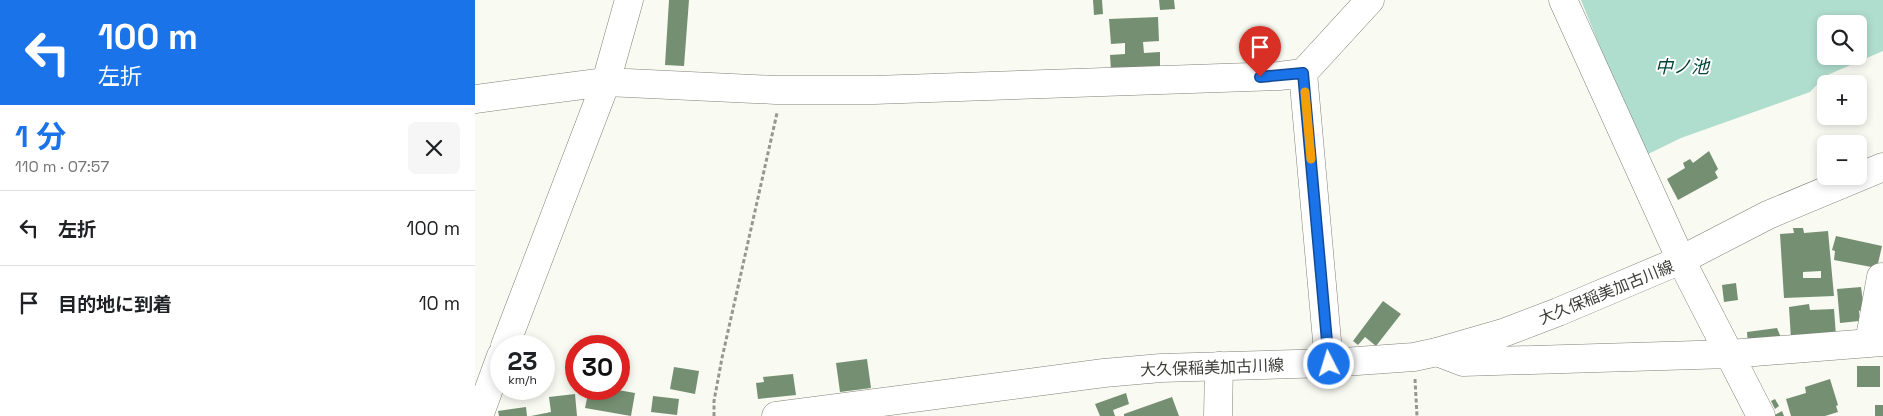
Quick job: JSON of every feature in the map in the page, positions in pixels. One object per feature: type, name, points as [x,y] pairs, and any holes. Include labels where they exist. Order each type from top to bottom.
[{"type":"street","points":[[509,335],[606,82],[629,0]]},
{"type":"street","points":[[475,98],[606,82],[776,90],[884,89],[1269,77],[1303,73],[1370,0]]},
{"type":"street","points":[[1563,0],[1681,260],[1761,416]]},
{"type":"street","points":[[1303,73],[1329,364]]},
{"type":"street","name":"大久保稲美加古川線","points":[[776,416],[1104,373],[1219,366],[1329,364],[1426,355],[1503,333],[1681,260],[1768,215],[1883,167]]},
{"type":"street","points":[[1426,355],[1463,362],[1730,354],[1876,342],[1881,277]]},
{"type":"street","points":[[1219,366],[1219,416]]},
{"type":"street","points":[[479,416],[490,386]]},
{"type":"path","points":[[714,416],[714,401],[722,358],[778,111],[776,90]]},
{"type":"path","points":[[1417,416],[1426,355]]},
{"type":"water","name":"中ノ池","points":[[1581,0],[1883,0],[1883,51],[1867,58],[1867,15],[1817,15],[1817,65],[1851,65],[1827,75],[1817,75],[1817,85],[1810,92],[1681,138],[1644,156]]},
{"type":"building","points":[[669,0],[689,0],[684,66],[665,65]]},
{"type":"building","points":[[1093,0],[1102,0],[1103,14],[1094,15]]},
{"type":"building","points":[[1159,0],[1174,0],[1175,9],[1160,10]]},
{"type":"building","points":[[1158,17],[1159,41],[1143,42],[1144,53],[1160,52],[1160,68],[1111,70],[1110,55],[1125,54],[1125,43],[1111,44],[1109,19]]},
{"type":"building","points":[[1709,151],[1718,169],[1715,172],[1718,178],[1678,200],[1667,179],[1685,168],[1683,163],[1690,159],[1693,163]]},
{"type":"building","points":[[1793,228],[1803,228],[1804,233],[1828,231],[1834,296],[1784,298],[1780,234],[1794,233]],"holes":[[[1821,271],[1821,278],[1803,278],[1803,272]]]},
{"type":"building","points":[[1836,236],[1882,246],[1877,268],[1834,260],[1835,251],[1832,250]]},
{"type":"building","points":[[1736,283],[1738,300],[1724,302],[1722,285]]},
{"type":"building","points":[[1861,287],[1864,309],[1859,311],[1859,321],[1840,323],[1837,289]]},
{"type":"building","points":[[1383,301],[1401,314],[1376,346],[1365,337],[1358,345],[1353,341]]},
{"type":"building","points":[[1809,304],[1810,310],[1834,309],[1836,336],[1791,339],[1789,307]]},
{"type":"building","points":[[1777,328],[1782,340],[1748,347],[1747,332]]},
{"type":"building","points":[[867,359],[871,388],[840,392],[836,363]]},
{"type":"building","points":[[1857,366],[1880,366],[1880,387],[1857,387]]},
{"type":"building","points":[[674,367],[699,371],[695,394],[670,389]]},
{"type":"building","points":[[793,374],[796,395],[758,399],[756,383],[764,382],[763,377]]},
{"type":"building","points":[[1830,379],[1838,405],[1836,406],[1838,412],[1825,416],[1791,416],[1786,399],[1806,393],[1805,387]]},
{"type":"building","points":[[630,392],[635,393],[631,416],[585,408],[587,400],[630,400]]},
{"type":"building","points":[[1126,393],[1129,404],[1113,410],[1115,416],[1100,416],[1095,404]]},
{"type":"building","points":[[565,395],[565,400],[576,400],[577,416],[531,416],[551,412],[549,400],[555,400],[555,396]]},
{"type":"building","points":[[653,396],[679,399],[677,415],[651,412]]},
{"type":"building","points":[[1172,397],[1179,416],[1124,416],[1124,414]]},
{"type":"building","points":[[1775,399],[1779,406],[1775,409],[1771,401]]},
{"type":"building","points":[[1875,405],[1883,405],[1883,416],[1875,416]]},
{"type":"building","points":[[526,407],[527,416],[499,416],[498,411]]},
{"type":"building","points":[[1782,411],[1784,416],[1773,416]]},
{"type":"slow traffic","points":[[1305,92],[1311,159]]},
{"type":"route","points":[[1260,77],[1303,73],[1329,364]]}]
